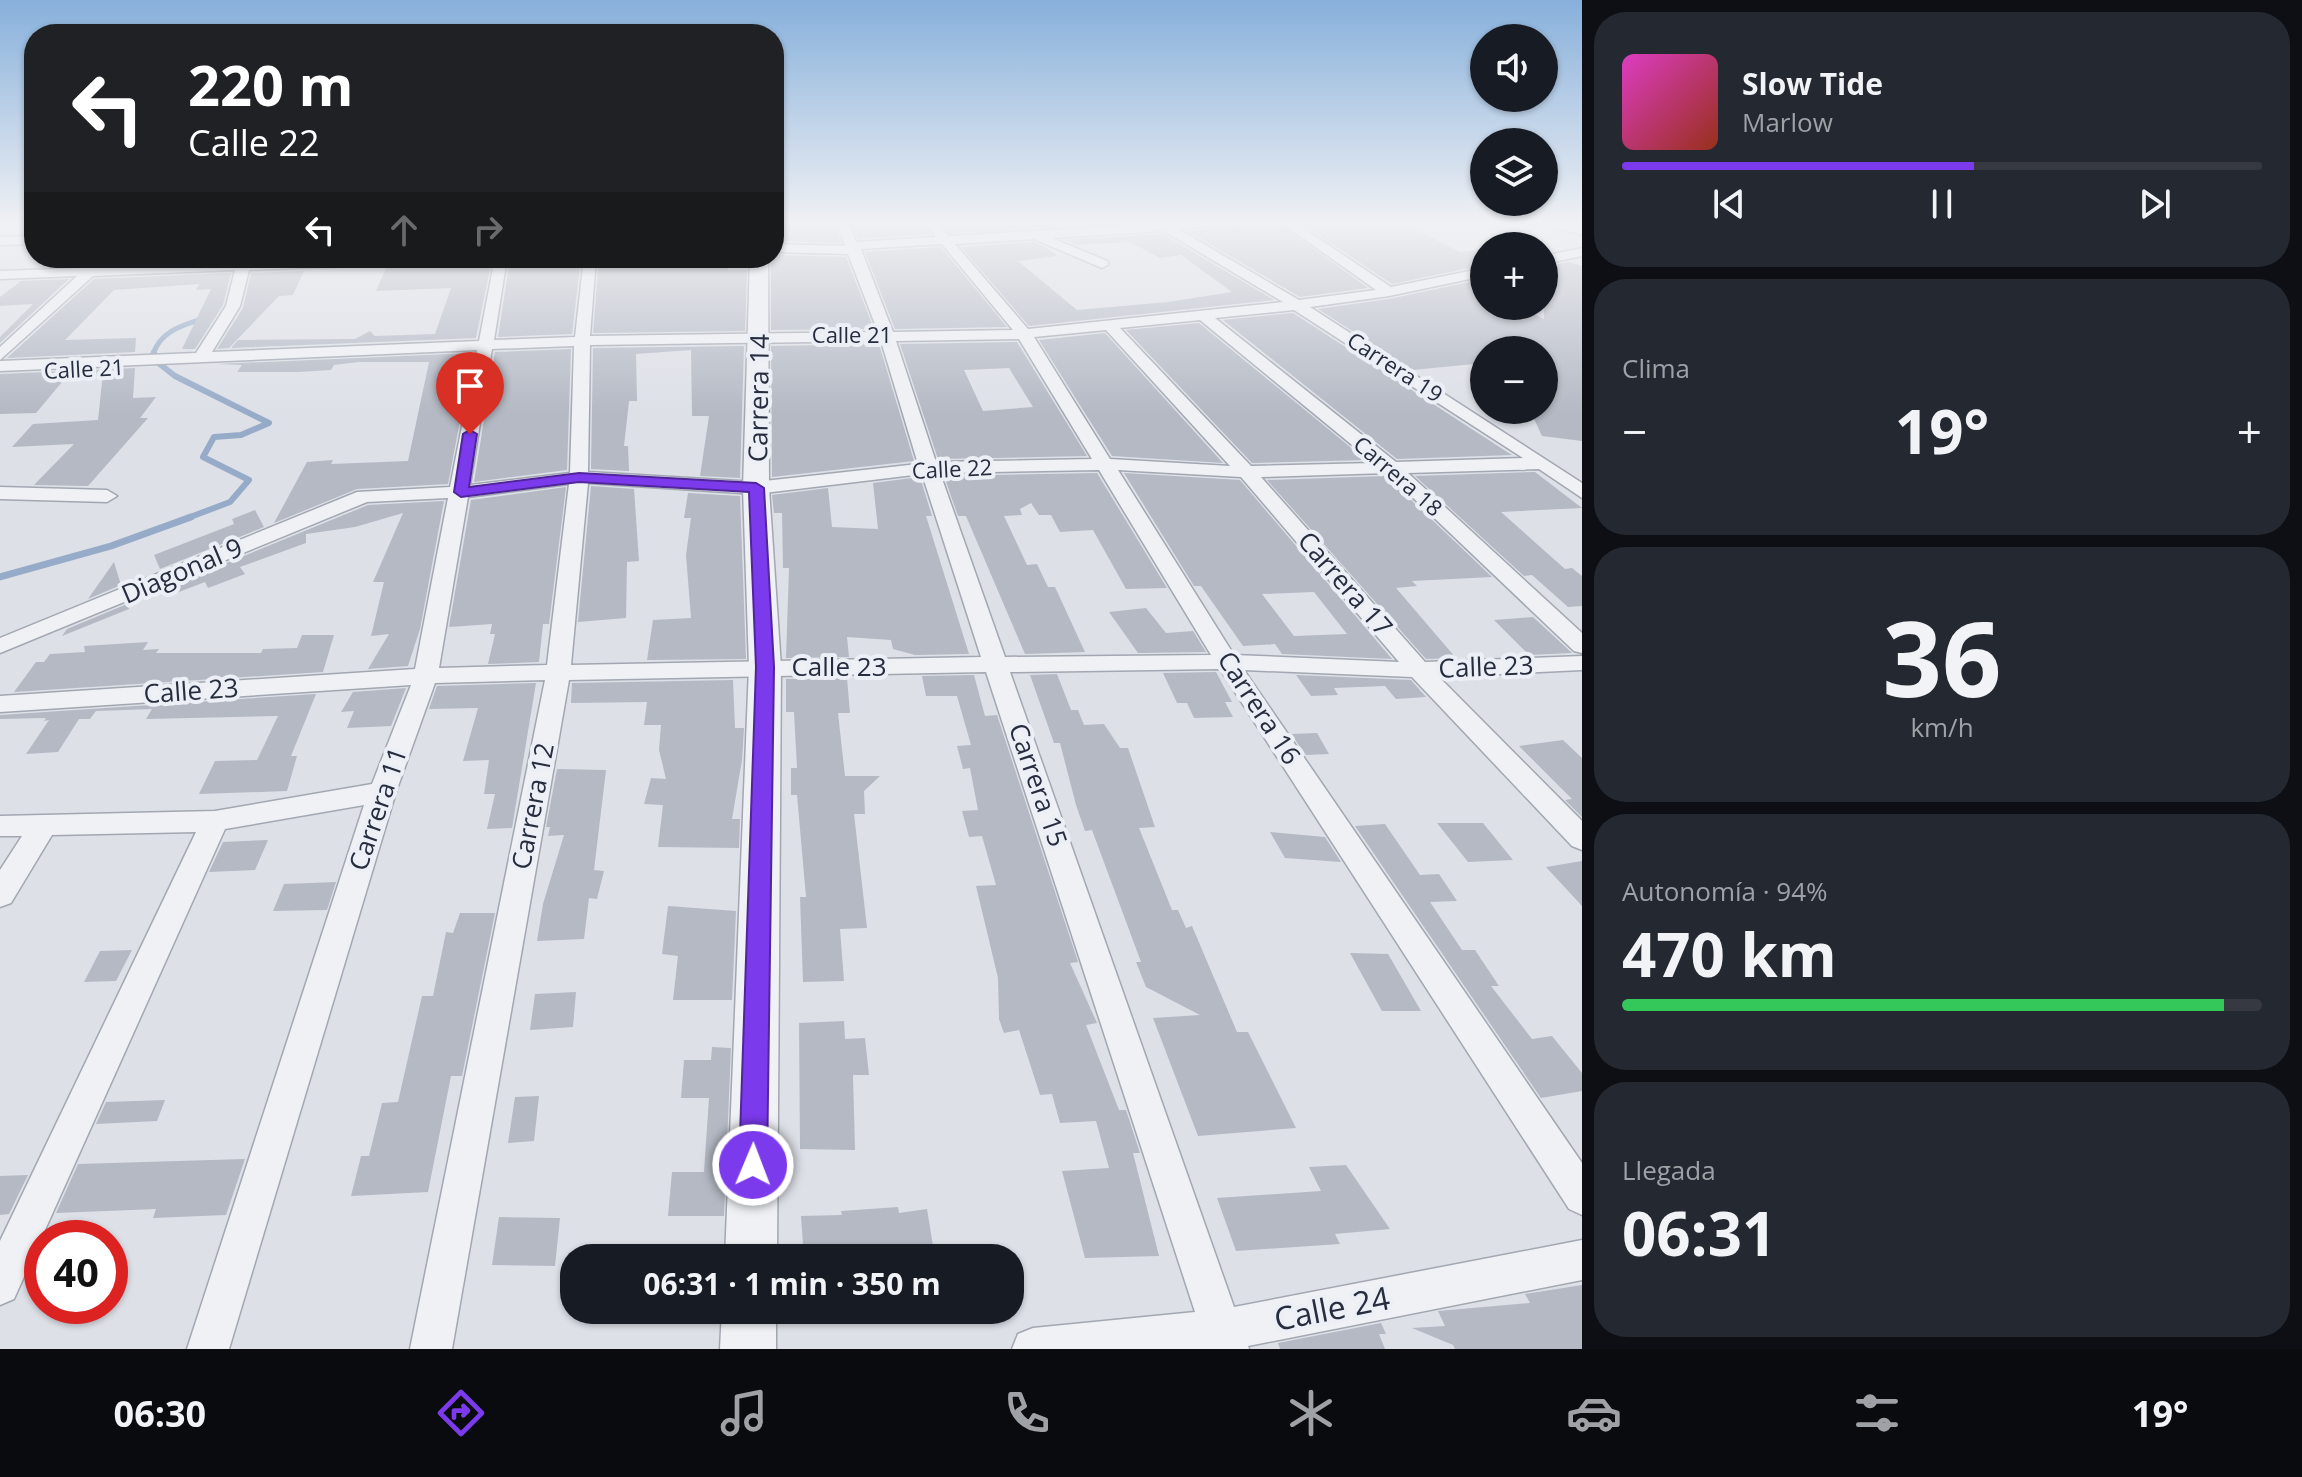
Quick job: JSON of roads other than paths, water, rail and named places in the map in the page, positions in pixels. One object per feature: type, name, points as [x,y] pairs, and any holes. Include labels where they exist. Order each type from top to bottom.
[{"type":"street","points":[[0,355],[75,287]]},
{"type":"street","points":[[201,358],[233,306],[238,287]]},
{"type":"street","name":"Carrera 11","points":[[208,1349],[382,792],[426,676],[495,287]]},
{"type":"street","name":"Carrera 12","points":[[431,1349],[558,673],[579,477],[582,341],[587,287]]},
{"type":"street","name":"Carrera 14","points":[[751,1244],[765,667],[756,488],[760,287]]},
{"type":"street","name":"Carrera 15","points":[[868,287],[1225,1340]]},
{"type":"street","name":"Carrera 16","points":[[984,287],[1024,334],[1227,662],[1582,1196]]},
{"type":"street","name":"Carrera 19","points":[[1267,287],[1543,463],[1582,492]]},
{"type":"street","points":[[1382,287],[1389,292]]},
{"type":"street","name":"Calle 21","points":[[0,374],[201,358],[582,341],[1024,334],[1205,317],[1413,287]]},
{"type":"street","name":"Carrera 18","points":[[1205,317],[1391,467],[1582,646]]},
{"type":"street","name":"Carrera 17","points":[[1111,327],[1246,472],[1419,670],[1582,839]]},
{"type":"street","name":"Calle 21","points":[[0,366],[127,359],[160,361]]},
{"type":"street","name":"Calle 22","points":[[364,496],[461,492],[579,477],[756,488],[929,468],[1105,464],[1246,472],[1543,463]]},
{"type":"street","points":[[0,493],[107,496]]},
{"type":"street","name":"Diagonal 9","points":[[0,646],[364,496]]},
{"type":"street","name":"Calle 23","points":[[0,704],[426,676],[765,667],[1227,662],[1419,670],[1582,663]]},
{"type":"street","points":[[0,826],[215,821],[382,792]]},
{"type":"street","points":[[0,1285],[215,821]]},
{"type":"street","points":[[0,895],[44,825]]},
{"type":"street","name":"Calle 24","points":[[1033,1349],[1225,1340],[1582,1260]]},
{"type":"street","points":[[748,1349],[749,1324]]},
{"type":"waterway","points":[[154,352],[166,335],[202,319]]},
{"type":"waterway","points":[[154,352],[152,358],[175,376],[269,423],[241,435],[214,437],[203,457],[249,480],[230,502],[185,519]]},
{"type":"waterway","points":[[0,577],[111,546],[191,517]]}]
